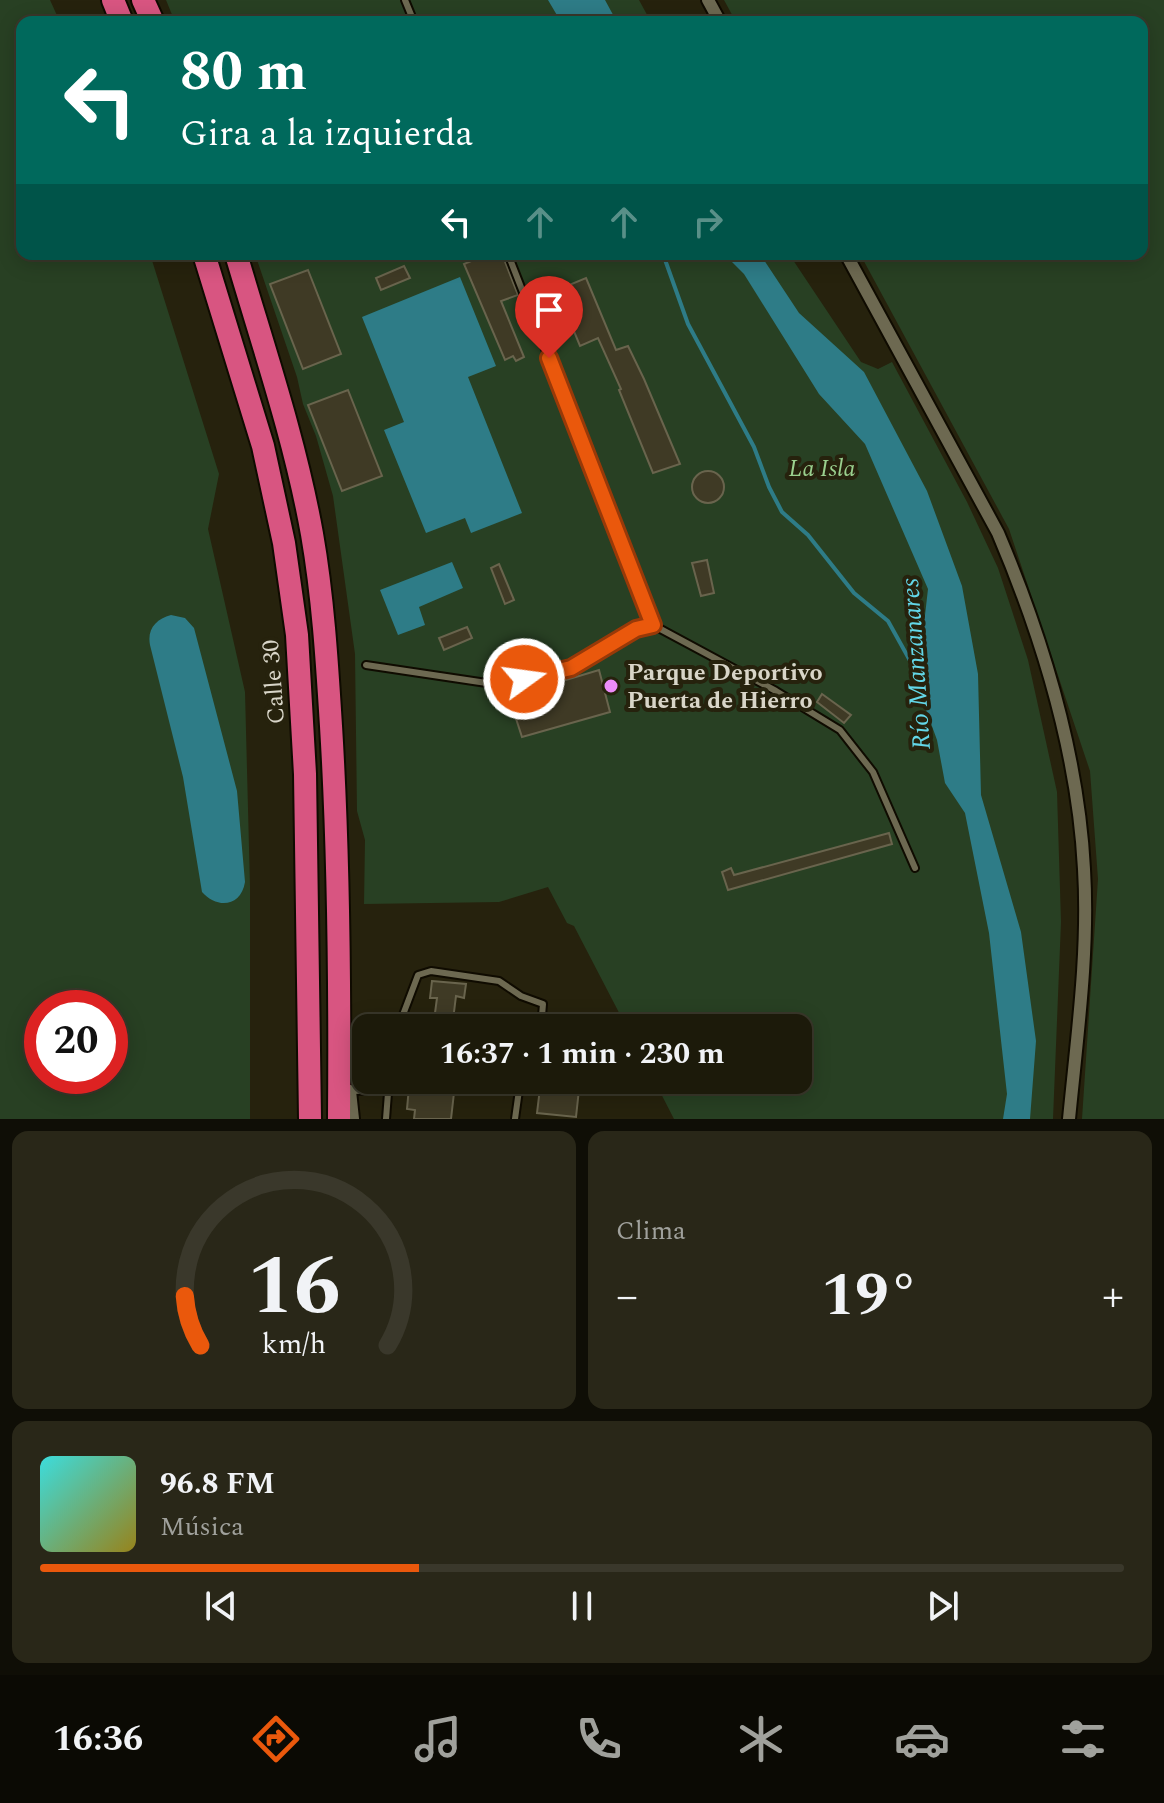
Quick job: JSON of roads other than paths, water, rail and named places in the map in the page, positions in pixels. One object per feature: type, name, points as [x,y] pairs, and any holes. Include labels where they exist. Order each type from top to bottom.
[{"type":"highway","name":"Calle 30","points":[[206,260],[263,446],[284,543],[297,635],[305,774],[310,1119]]},
{"type":"highway","points":[[238,260],[288,431],[312,533],[326,636],[335,788],[339,1119]]},
{"type":"highway","points":[[297,1119],[297,1003],[308,953]]},
{"type":"highway","points":[[339,1039],[350,1091]]},
{"type":"street","points":[[849,260],[998,533],[1039,642],[1076,785],[1085,921],[1069,1119]]},
{"type":"street","points":[[350,1091],[353,1119]]},
{"type":"lane","points":[[510,260],[653,625],[776,691],[840,730],[873,772],[915,868]]},
{"type":"lane","points":[[366,665],[500,685],[571,668],[636,629],[653,625]]},
{"type":"lane","points":[[403,1014],[418,975],[431,971],[499,981],[521,996],[543,1004],[542,1014]]},
{"type":"lane","points":[[386,1119],[387,1094]]},
{"type":"lane","points":[[515,1119],[518,1094]]},
{"type":"water","points":[[548,0],[605,0],[614,16],[557,16]]},
{"type":"water","points":[[730,260],[764,260],[799,313],[864,372],[927,491],[962,586],[978,674],[981,795],[1021,932],[1036,1041],[1030,1119],[1003,1119],[1007,1094],[989,933],[965,813],[945,783],[937,740],[917,685],[928,589],[865,444],[819,394],[744,274]]},
{"type":"water","points":[[460,277],[496,366],[468,377],[522,513],[471,533],[465,518],[426,533],[384,430],[404,422],[362,317]]},
{"type":"water","points":[[452,562],[463,588],[419,607],[425,625],[398,635],[380,590]]},
{"type":"water","points":[[171,615],[185,618],[194,628],[237,791],[245,882],[239,896],[228,903],[214,901],[202,892],[183,777],[150,645],[154,626]]},
{"type":"waterway","name":"Río Manzanares","points":[[665,260],[688,324],[754,447],[782,512],[808,535],[854,593],[888,621],[918,675]]},
{"type":"place","name":"Parque Deportivo Puerta de Hierro","points":[[611,686]]},
{"type":"park label","name":"La Isla","points":[[822,468]]}]
